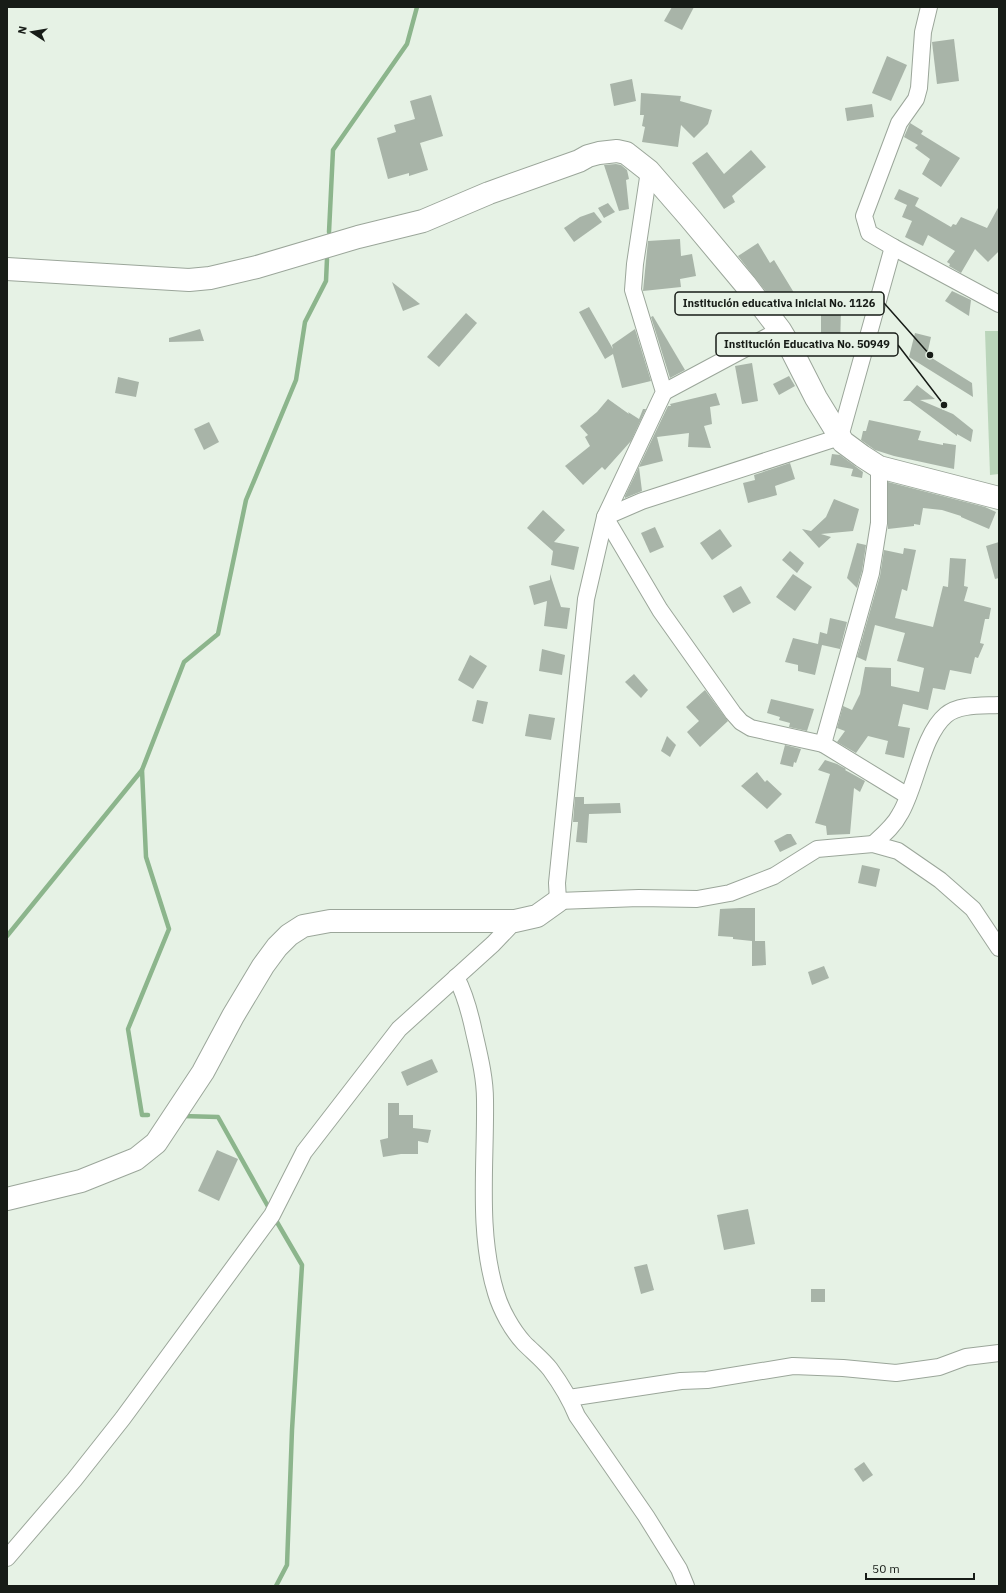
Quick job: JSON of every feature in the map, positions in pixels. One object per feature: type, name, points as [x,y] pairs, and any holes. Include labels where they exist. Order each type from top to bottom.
[{"type":"main road","points":[[7,269],[189,280],[210,278],[257,267],[350,239],[423,221],[489,193],[599,153],[617,151],[626,154],[649,171],[745,284],[790,345],[816,398],[840,437],[848,446],[879,467],[999,498]]},
{"type":"main road","points":[[7,1199],[81,1181],[136,1159],[156,1143],[203,1072],[233,1016],[263,966],[277,947],[289,935],[303,926],[330,920],[515,921],[537,916],[558,901]]},
{"type":"street","points":[[928,7],[923,32],[919,88],[916,99],[899,123],[864,216],[869,233],[999,304]]},
{"type":"street","points":[[649,171],[634,264],[633,290],[664,392]]},
{"type":"street","points":[[605,517],[642,501],[840,437],[893,247]]},
{"type":"street","points":[[780,330],[664,392],[605,517],[586,600],[557,884],[558,901],[639,898],[697,899],[730,893],[774,876],[817,850],[873,844],[898,851],[940,880],[973,909],[999,948]]},
{"type":"street","points":[[823,744],[871,573],[879,523],[879,467]]},
{"type":"street","points":[[605,517],[660,610],[733,713],[741,722],[751,728],[823,744],[908,796]]},
{"type":"street","points":[[873,844],[885,833],[900,815],[932,733],[946,715],[962,708],[999,705]]},
{"type":"street","points":[[7,1558],[74,1480],[123,1418],[272,1215],[304,1152],[399,1028],[493,944],[515,921]]},
{"type":"street","points":[[456,977],[462,989],[469,1011],[483,1069],[485,1100],[483,1159],[486,1253],[496,1294],[508,1319],[523,1342],[549,1368],[569,1398],[577,1416],[646,1516],[679,1569],[686,1586]]},
{"type":"street","points":[[569,1398],[681,1381],[708,1380],[793,1366],[842,1368],[896,1373],[939,1367],[966,1357],[999,1353]]},
{"type":"green space","points":[[985,331],[999,331],[999,474],[990,475]]},
{"type":"building","points":[[672,7],[694,7],[682,30],[664,21]]},
{"type":"building","points":[[954,39],[959,81],[937,84],[932,42]]},
{"type":"building","points":[[887,56],[907,65],[891,101],[872,93]]},
{"type":"building","points":[[632,79],[636,101],[614,106],[610,84]]},
{"type":"building","points":[[641,93],[681,96],[680,101],[712,110],[708,124],[694,138],[681,125],[678,147],[642,142],[645,127],[642,126],[644,115],[640,115]]},
{"type":"building","points":[[431,95],[443,136],[420,143],[428,170],[409,176],[409,173],[388,179],[377,138],[396,132],[394,125],[415,119],[410,101]]},
{"type":"building","points":[[872,104],[874,117],[847,121],[845,108]]},
{"type":"building","points":[[910,123],[923,131],[921,134],[960,158],[941,187],[922,174],[930,159],[915,148],[918,145],[904,137]]},
{"type":"building","points":[[751,150],[766,167],[732,196],[735,202],[724,209],[692,163],[707,152],[724,174]]},
{"type":"building","points":[[604,165],[621,165],[627,170],[629,179],[626,180],[629,209],[619,211]]},
{"type":"building","points":[[899,189],[919,198],[915,206],[951,227],[953,224],[956,225],[961,217],[987,228],[999,206],[999,251],[988,262],[975,249],[961,273],[949,266],[950,264],[947,262],[955,251],[928,235],[923,246],[905,237],[912,221],[902,217],[907,205],[894,199]]},
{"type":"building","points":[[608,203],[615,212],[604,218],[598,208]]},
{"type":"building","points":[[594,212],[602,222],[574,242],[564,228],[580,217]]},
{"type":"building","points":[[680,239],[681,256],[692,254],[696,276],[680,279],[681,287],[643,291],[648,241]]},
{"type":"building","points":[[758,243],[770,263],[774,260],[796,296],[778,307],[738,256]]},
{"type":"building","points":[[392,282],[420,304],[403,311]]},
{"type":"building","points":[[952,291],[971,300],[969,316],[945,301]]},
{"type":"building","points":[[589,307],[613,349],[612,345],[635,329],[651,381],[622,388],[613,354],[605,359],[579,312]]},
{"type":"building","points":[[821,307],[841,307],[840,349],[821,349]]},
{"type":"building","points":[[466,313],[477,323],[439,367],[427,357]]},
{"type":"building","points":[[653,316],[685,370],[670,378],[651,317]]},
{"type":"building","points":[[200,329],[204,341],[169,342],[169,338]]},
{"type":"building","points":[[915,333],[931,337],[927,355],[972,383],[973,397],[909,357]]},
{"type":"building","points":[[752,363],[758,401],[742,404],[735,366]]},
{"type":"building","points":[[789,376],[795,386],[779,395],[773,384]]},
{"type":"building","points":[[118,377],[139,382],[136,397],[115,393]]},
{"type":"building","points":[[917,385],[935,399],[920,400],[953,414],[973,430],[971,442],[957,434],[957,436],[910,401],[903,401]]},
{"type":"building","points":[[716,393],[720,405],[710,407],[712,424],[704,426],[711,448],[688,447],[689,433],[657,437],[663,461],[639,467],[642,491],[625,498],[625,496],[668,406],[671,406],[670,404]]},
{"type":"building","points":[[608,399],[629,414],[628,412],[639,419],[643,409],[646,409],[631,441],[605,470],[602,467],[583,485],[565,466],[590,446],[585,437],[588,435],[580,426],[597,412]]},
{"type":"building","points":[[869,420],[921,431],[918,440],[943,445],[943,443],[956,445],[954,469],[894,456],[875,450],[861,440],[863,431],[866,431]]},
{"type":"building","points":[[209,422],[219,442],[204,450],[194,429]]},
{"type":"building","points":[[832,454],[840,455],[863,472],[862,478],[851,476],[853,469],[830,465]]},
{"type":"building","points":[[790,463],[795,479],[775,486],[777,495],[748,503],[743,483],[755,480],[754,475]]},
{"type":"building","points":[[888,482],[985,507],[996,512],[989,529],[961,516],[942,510],[923,508],[920,525],[914,524],[914,526],[888,529]]},
{"type":"building","points":[[834,499],[859,509],[853,531],[821,534],[831,537],[819,548],[802,529],[811,531],[826,517]]},
{"type":"building","points":[[543,510],[565,530],[554,542],[579,547],[574,570],[551,565],[553,551],[527,528]]},
{"type":"building","points":[[655,527],[664,547],[650,553],[641,533]]},
{"type":"building","points":[[720,529],[732,546],[712,560],[700,543]]},
{"type":"building","points":[[999,542],[999,578],[995,579],[986,546]]},
{"type":"building","points":[[857,543],[866,545],[862,571],[857,588],[847,578]]},
{"type":"building","points":[[904,548],[916,550],[907,591],[902,589],[895,618],[933,627],[943,586],[948,587],[950,558],[966,559],[964,586],[968,587],[964,601],[991,608],[989,619],[985,619],[980,643],[984,644],[978,658],[975,657],[971,674],[950,670],[945,690],[933,688],[928,710],[903,704],[898,726],[910,728],[904,758],[885,754],[888,741],[868,736],[856,753],[837,742],[845,731],[837,728],[843,706],[852,710],[860,694],[865,667],[891,668],[891,686],[919,692],[924,668],[897,661],[905,633],[875,625],[866,661],[857,657],[880,576],[884,550],[903,554]]},
{"type":"building","points":[[790,551],[804,563],[797,573],[782,560]]},
{"type":"building","points":[[550,574],[561,607],[570,608],[567,629],[544,626],[547,601],[534,605],[529,586],[550,580]]},
{"type":"building","points":[[793,574],[812,587],[795,611],[776,597]]},
{"type":"building","points":[[741,586],[751,603],[733,613],[723,596]]},
{"type":"building","points":[[830,618],[847,622],[840,649],[822,645],[815,675],[798,671],[798,665],[785,662],[793,638],[818,644],[820,632],[827,634]]},
{"type":"building","points":[[542,649],[565,655],[562,675],[539,671]]},
{"type":"building","points":[[470,655],[487,666],[473,689],[458,680]]},
{"type":"building","points":[[634,674],[648,690],[641,698],[625,682]]},
{"type":"building","points":[[705,690],[728,721],[700,747],[687,732],[699,721],[686,707]]},
{"type":"building","points":[[771,699],[814,709],[807,731],[789,727],[790,723],[779,720],[780,717],[767,713]]},
{"type":"building","points":[[477,700],[488,702],[483,724],[472,721]]},
{"type":"building","points":[[529,714],[555,718],[551,740],[525,736]]},
{"type":"building","points":[[667,736],[676,745],[670,757],[661,751]]},
{"type":"building","points":[[785,745],[801,749],[793,767],[780,764]]},
{"type":"building","points":[[825,760],[837,764],[865,781],[860,792],[854,788],[850,834],[827,835],[826,826],[815,823],[830,774],[818,770]]},
{"type":"building","points":[[757,772],[765,782],[767,780],[782,794],[767,809],[741,786]]},
{"type":"building","points":[[575,797],[584,797],[584,804],[620,803],[621,813],[589,814],[587,843],[576,842],[578,822],[573,822]]},
{"type":"building","points":[[787,834],[791,834],[797,844],[780,852],[774,841]]},
{"type":"building","points":[[862,865],[880,869],[876,887],[858,883]]},
{"type":"building","points":[[755,908],[755,941],[765,941],[766,965],[752,966],[752,941],[718,936],[720,909]]},
{"type":"building","points":[[824,966],[829,978],[812,985],[808,972]]},
{"type":"building","points":[[432,1059],[438,1072],[407,1086],[401,1072]]},
{"type":"building","points":[[388,1103],[399,1103],[399,1115],[413,1115],[413,1128],[431,1130],[428,1143],[418,1141],[418,1154],[401,1154],[383,1157],[380,1140],[388,1138]]},
{"type":"building","points":[[217,1150],[238,1159],[219,1201],[198,1191]]},
{"type":"building","points":[[748,1209],[755,1244],[724,1250],[717,1215]]},
{"type":"building","points":[[647,1264],[654,1290],[641,1294],[634,1267]]},
{"type":"building","points":[[811,1289],[825,1289],[825,1302],[811,1302]]},
{"type":"building","points":[[864,1462],[873,1475],[863,1482],[854,1469]]},
{"type":"waterway","points":[[329,232],[333,150],[407,44],[417,7]]},
{"type":"waterway","points":[[7,936],[142,770],[184,662],[218,634],[246,500],[296,380],[305,322],[326,281],[327,259]]},
{"type":"waterway","points":[[142,770],[146,857],[169,929],[128,1029],[142,1115],[148,1115]]},
{"type":"waterway","points":[[182,1116],[218,1117],[270,1210]]},
{"type":"waterway","points":[[274,1217],[302,1265],[292,1430],[287,1565],[276,1586]]},
{"type":"place","name":"Institución educativa inicial No. 1126","points":[[930,355]]},
{"type":"place","name":"Institución Educativa No. 50949","points":[[944,405]]}]
